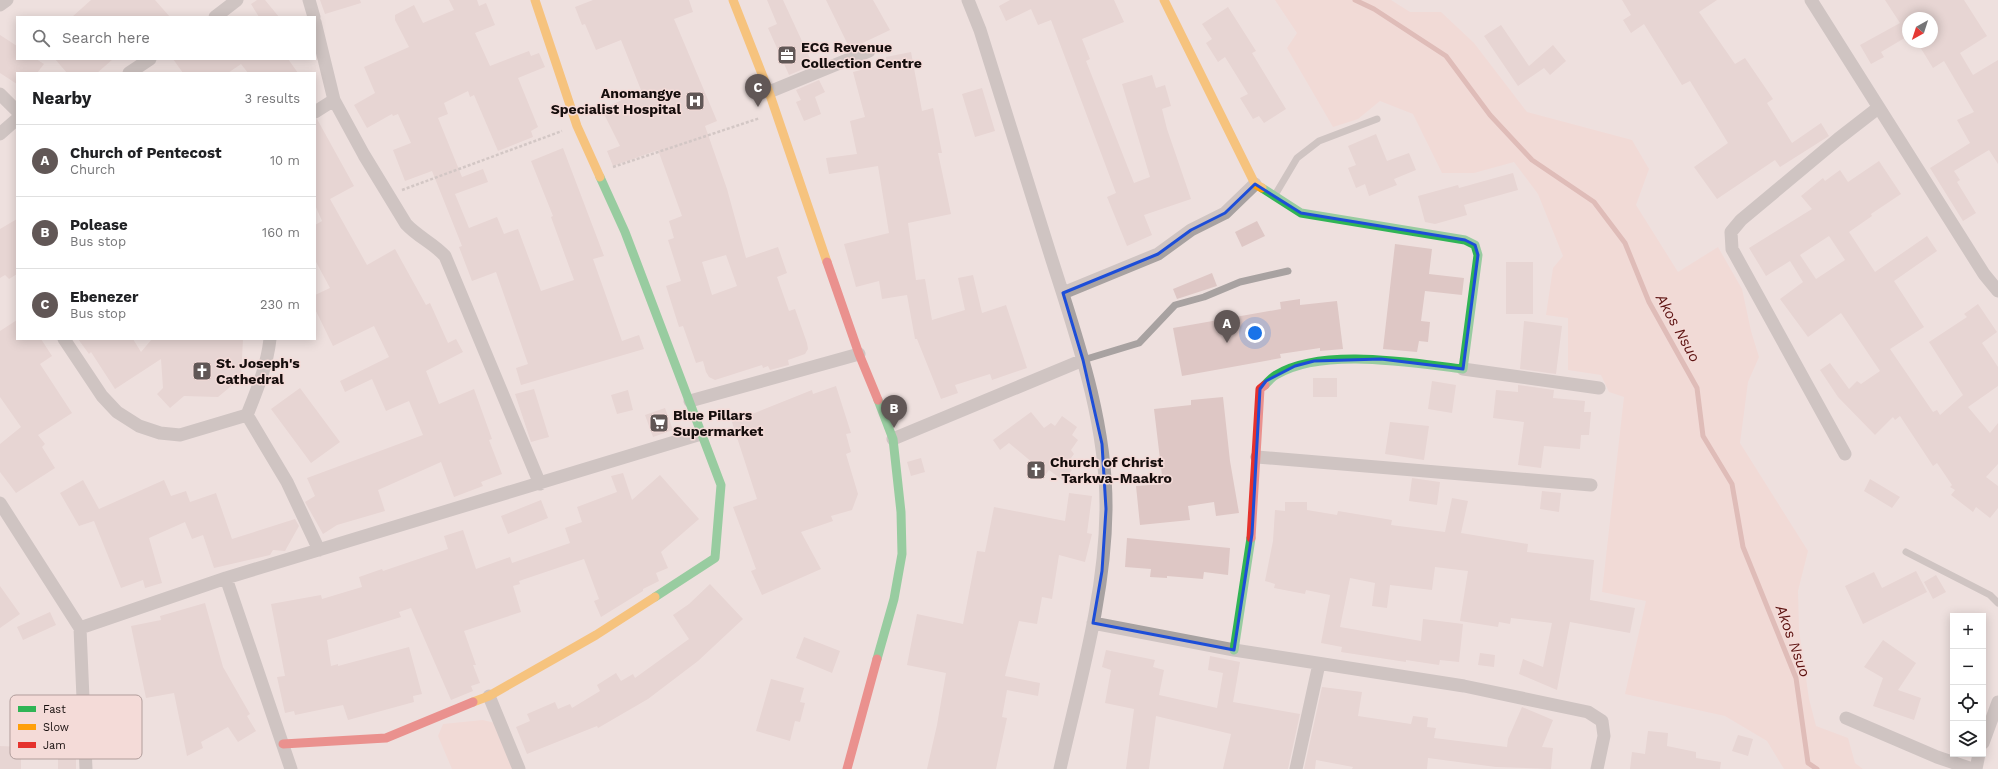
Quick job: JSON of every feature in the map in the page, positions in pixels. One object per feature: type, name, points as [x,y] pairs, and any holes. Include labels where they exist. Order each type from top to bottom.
[{"type":"street","points":[[0,5],[7,0]]},
{"type":"street","points":[[216,16],[237,0]]},
{"type":"street","points":[[309,0],[314,16]]},
{"type":"street","points":[[283,744],[386,738],[490,696],[596,635],[715,558],[722,485],[701,434],[626,232],[577,126],[535,0]]},
{"type":"street","points":[[733,0],[769,92],[859,354],[884,411],[893,439],[901,512],[902,554],[894,599],[847,769]]},
{"type":"street","points":[[968,0],[980,30],[1063,293],[1083,360],[1102,444],[1106,509],[1102,571],[1093,623],[1060,769]]},
{"type":"street","points":[[1164,0],[1255,184],[1301,213],[1465,240],[1475,245],[1478,255],[1463,369]]},
{"type":"street","points":[[1811,0],[1984,274],[1998,291]]},
{"type":"street","points":[[316,26],[334,100],[406,224],[413,232],[437,247],[445,256],[540,484]]},
{"type":"street","points":[[769,92],[869,51]]},
{"type":"street","points":[[130,72],[148,60]]},
{"type":"street","points":[[0,94],[16,110]]},
{"type":"street","points":[[316,111],[334,100]]},
{"type":"street","points":[[1845,454],[1732,249],[1730,232],[1741,220],[1838,139],[1878,108]]},
{"type":"street","points":[[0,134],[16,120]]},
{"type":"street","points":[[1063,293],[1158,254],[1191,230],[1225,213],[1255,184]]},
{"type":"street","points":[[65,340],[102,396],[117,412],[139,426],[160,433],[180,435],[247,415]]},
{"type":"street","points":[[247,415],[260,384],[270,340]]},
{"type":"street","points":[[690,401],[859,354]]},
{"type":"street","points":[[1234,650],[1252,534],[1260,389],[1266,381],[1276,374],[1295,366],[1314,361],[1381,359],[1599,388]]},
{"type":"street","points":[[893,439],[1083,360]]},
{"type":"street","points":[[247,415],[287,482],[319,550]]},
{"type":"street","points":[[80,628],[226,578],[701,434]]},
{"type":"street","points":[[1257,457],[1591,486]]},
{"type":"street","points":[[0,503],[80,628],[83,695]]},
{"type":"street","points":[[226,578],[291,769]]},
{"type":"street","points":[[1093,623],[1234,650],[1464,686],[1588,712],[1602,721],[1604,736],[1597,769]]},
{"type":"street","points":[[1296,769],[1319,664]]},
{"type":"street","points":[[490,696],[519,769]]},
{"type":"street","points":[[1986,735],[1998,702]]},
{"type":"street","points":[[1846,718],[1937,757],[1972,769]]},
{"type":"street","points":[[1976,769],[1978,757]]},
{"type":"street","points":[[86,759],[86,769]]},
{"type":"lane","points":[[1274,195],[1297,158],[1319,141],[1377,119]]},
{"type":"lane","points":[[1083,360],[1139,343],[1175,305],[1204,297],[1240,282],[1288,271]]},
{"type":"lane","points":[[1906,552],[1990,595],[1998,603]]},
{"type":"path","points":[[598,172],[775,113]]},
{"type":"path","points":[[388,195],[474,162],[577,126]]},
{"type":"highlighted area","points":[[1255,184],[1301,213],[1465,240],[1475,245],[1478,255],[1463,369],[1381,359],[1314,361],[1295,366],[1266,381],[1260,389],[1252,534],[1234,650],[1093,623],[1102,571],[1106,509],[1102,444],[1083,360],[1063,293],[1158,254],[1191,230],[1225,213]]},
{"type":"shaded area","points":[[1275,0],[1391,0],[1410,12],[1441,12],[1474,43],[1527,112],[1632,140],[1649,169],[1636,205],[1678,272],[1718,247],[1742,289],[1751,331],[1759,357],[1748,382],[1740,443],[1808,551],[1798,591],[1799,630],[1809,699],[1816,726],[1848,738],[1855,763],[1863,769],[1784,769],[1767,741],[1725,716],[1625,694],[1646,601],[1602,592],[1624,397],[1609,392],[1601,375],[1568,370],[1568,318],[1546,315],[1553,268],[1563,256],[1538,194],[1514,162],[1474,173],[1442,173],[1413,114],[1380,101],[1358,119],[1333,127],[1287,48],[1297,33]]},
{"type":"shaded area","points":[[483,720],[495,723],[513,769],[452,769],[438,736],[443,724]]},
{"type":"building","points":[[91,0],[155,0],[169,16],[73,16]]},
{"type":"building","points":[[257,0],[265,0],[278,16],[258,16],[251,4]]},
{"type":"building","points":[[320,0],[360,0],[361,3],[325,14]]},
{"type":"building","points":[[449,0],[477,0],[479,6],[486,3],[495,25],[475,33],[490,66],[529,51],[531,56],[539,53],[545,67],[518,78],[538,127],[531,131],[533,137],[498,151],[474,95],[470,97],[468,91],[444,103],[448,114],[438,118],[462,177],[483,169],[488,182],[455,194],[469,228],[497,217],[504,234],[518,229],[541,291],[574,280],[551,217],[553,216],[531,161],[563,148],[604,256],[593,259],[622,341],[639,335],[644,349],[521,385],[516,368],[528,364],[496,272],[472,281],[459,247],[462,246],[432,171],[405,181],[393,150],[411,143],[398,114],[393,116],[392,114],[367,128],[354,105],[375,93],[364,67],[409,47],[395,20],[395,15],[414,5],[423,23],[454,10]]},
{"type":"building","points":[[593,0],[689,0],[693,12],[674,19],[717,121],[705,126],[727,189],[746,258],[778,247],[787,273],[777,277],[789,311],[795,309],[807,343],[808,349],[805,354],[788,360],[789,365],[770,370],[768,366],[763,368],[762,365],[715,380],[709,377],[703,361],[696,363],[683,326],[679,327],[666,286],[681,281],[668,240],[674,238],[669,221],[682,216],[658,150],[613,166],[607,151],[620,146],[602,110],[641,90],[621,40],[596,50],[585,24],[582,25],[575,7]],"holes":[[[726,255],[737,286],[712,295],[702,262]]]},
{"type":"building","points":[[767,0],[783,0],[813,65],[789,75],[768,28],[777,24]]},
{"type":"building","points":[[826,0],[873,0],[890,30],[850,49]]},
{"type":"building","points":[[1010,0],[1114,0],[1124,22],[1082,39],[1090,59],[1086,61],[1134,183],[1150,177],[1122,84],[1152,75],[1156,88],[1165,85],[1171,106],[1162,109],[1167,129],[1191,199],[1144,215],[1152,235],[1127,246],[1107,197],[1116,193],[1051,20],[1038,25],[1031,9],[1006,21],[999,6]]},
{"type":"building","points":[[1622,0],[1717,0],[1699,12],[1735,64],[1745,58],[1773,99],[1767,103],[1792,143],[1821,123],[1829,136],[1780,167],[1775,160],[1717,199],[1694,167],[1728,143],[1690,81],[1682,85],[1644,24],[1631,33],[1623,20],[1631,15]]},
{"type":"building","points":[[1885,0],[1964,0],[1987,36],[1960,53],[1973,75],[1998,60],[1998,164],[1989,150],[1954,171],[1960,180],[1957,182],[1976,213],[1963,221],[1930,168],[1970,143],[1957,120],[1974,112],[1944,61],[1933,68],[1921,48],[1938,48],[1938,12],[1902,12],[1902,40],[1881,52],[1884,57],[1871,64],[1860,45],[1900,23]]},
{"type":"building","points":[[1228,7],[1256,51],[1252,53],[1286,109],[1264,123],[1259,116],[1253,119],[1240,98],[1248,94],[1225,57],[1218,62],[1206,43],[1212,39],[1202,24]]},
{"type":"building","points":[[1501,25],[1529,66],[1553,45],[1566,61],[1550,75],[1544,68],[1518,86],[1484,36]]},
{"type":"building","points":[[0,35],[16,45],[16,60],[38,60],[44,64],[38,72],[16,72],[16,83],[0,73]]},
{"type":"building","points":[[911,52],[922,111],[933,108],[942,153],[938,153],[951,214],[908,223],[916,280],[925,279],[932,320],[965,310],[958,278],[973,275],[982,313],[1006,305],[1027,368],[992,380],[990,374],[955,385],[958,393],[941,399],[917,339],[915,339],[907,295],[882,299],[879,281],[856,287],[844,244],[889,233],[878,166],[829,174],[826,158],[857,154],[850,121],[865,117],[853,72],[887,63],[886,57]]},
{"type":"building","points":[[56,60],[112,60],[98,72],[66,72]]},
{"type":"building","points":[[174,60],[289,60],[297,72],[247,72],[241,64],[229,72],[182,72]]},
{"type":"building","points":[[819,80],[825,92],[815,97],[821,114],[804,121],[796,102],[801,100],[796,90]]},
{"type":"building","points":[[982,88],[995,131],[975,137],[962,94]]},
{"type":"building","points":[[316,120],[354,186],[330,199],[367,265],[395,249],[426,305],[430,303],[448,343],[456,339],[463,352],[426,371],[439,404],[474,389],[492,439],[489,440],[502,474],[481,482],[483,486],[454,497],[441,462],[378,490],[385,511],[337,525],[323,534],[305,502],[315,496],[307,478],[423,435],[409,401],[386,411],[372,379],[345,392],[340,381],[389,357],[374,326],[333,346],[316,311],[316,295],[330,288],[316,262],[316,224],[322,221],[316,207]]},
{"type":"building","points":[[1376,134],[1387,161],[1409,153],[1416,170],[1394,179],[1397,185],[1369,196],[1365,184],[1356,188],[1348,168],[1356,165],[1348,146]]},
{"type":"building","points":[[1879,161],[1901,194],[1871,214],[1872,216],[1849,232],[1875,272],[1927,236],[1937,251],[1894,281],[1924,327],[1890,349],[1933,412],[1937,410],[1940,415],[1963,395],[1929,342],[1967,317],[1964,314],[1978,304],[1997,332],[1982,343],[1998,367],[1998,386],[1968,407],[1990,433],[1998,423],[1998,464],[1986,477],[1998,486],[1998,508],[1990,518],[1976,507],[1973,512],[1951,495],[1955,490],[1950,487],[1952,485],[1937,463],[1933,466],[1900,416],[1895,420],[1893,417],[1875,435],[1838,397],[1820,370],[1830,363],[1849,389],[1857,381],[1861,384],[1880,371],[1841,313],[1808,337],[1780,299],[1803,282],[1790,261],[1766,276],[1749,248],[1812,209],[1801,196],[1823,178],[1825,181],[1840,170],[1848,182]],"holes":[[[1829,236],[1845,260],[1816,279],[1800,255]]]},
{"type":"building","points":[[1513,173],[1518,190],[1464,205],[1467,215],[1435,224],[1425,222],[1418,196],[1458,185],[1459,188]]},
{"type":"building","points":[[16,220],[16,275],[9,279],[5,275],[0,278],[0,229]]},
{"type":"building","points":[[1257,221],[1265,236],[1242,247],[1235,232]]},
{"type":"building","points":[[1395,244],[1432,249],[1429,274],[1464,278],[1462,295],[1425,291],[1421,321],[1430,322],[1428,342],[1419,341],[1417,352],[1383,349]]},
{"type":"building","points":[[1506,262],[1533,262],[1533,314],[1506,314]]},
{"type":"building","points":[[1212,273],[1217,286],[1177,299],[1173,289]]},
{"type":"building","points":[[1300,299],[1300,305],[1337,301],[1343,349],[1320,351],[1320,348],[1280,354],[1281,358],[1182,376],[1173,328],[1281,309],[1280,302]]},
{"type":"building","points":[[16,321],[16,340],[42,340],[52,356],[40,364],[72,413],[38,435],[45,444],[42,447],[55,468],[16,493],[0,472],[0,444],[21,427],[0,397],[0,331]]},
{"type":"building","points":[[1524,321],[1562,326],[1556,374],[1520,369]]},
{"type":"building","name":"St. Joseph's Cathedral","points":[[79,340],[134,340],[141,352],[151,340],[243,340],[241,378],[218,397],[184,396],[170,408],[157,394],[163,388],[161,359],[115,389],[91,352],[89,354]]},
{"type":"building","points":[[1313,378],[1337,378],[1337,397],[1313,397]]},
{"type":"building","points":[[1432,381],[1456,385],[1452,413],[1428,409]]},
{"type":"building","points":[[1518,385],[1554,390],[1553,398],[1585,401],[1584,412],[1591,412],[1589,435],[1581,435],[1580,449],[1544,446],[1541,468],[1518,465],[1524,422],[1493,418],[1496,390],[1518,392]]},
{"type":"building","points":[[836,386],[851,433],[846,434],[851,452],[846,454],[858,494],[852,510],[831,516],[833,521],[801,532],[821,569],[762,595],[751,571],[756,569],[733,507],[757,499],[732,422],[812,390],[813,394]]},
{"type":"building","points":[[300,388],[340,442],[311,463],[271,409]]},
{"type":"building","points":[[534,389],[549,437],[531,442],[515,394]]},
{"type":"building","points":[[628,390],[633,410],[617,414],[611,395]]},
{"type":"building","points":[[1223,397],[1230,461],[1239,513],[1216,516],[1214,502],[1188,506],[1190,520],[1140,525],[1136,486],[1163,484],[1154,409],[1191,405],[1191,400]]},
{"type":"building","name":"Blue Pillars Supermarket","points":[[665,408],[673,430],[653,437],[645,415]]},
{"type":"building","points":[[1031,412],[1044,428],[1051,423],[1055,426],[1062,416],[1077,427],[1072,435],[1078,440],[1071,450],[1074,454],[1066,465],[1072,470],[1064,481],[1049,470],[1046,474],[1009,443],[1000,450],[993,440]]},
{"type":"building","points":[[1390,422],[1429,426],[1424,460],[1385,454]]},
{"type":"building","points":[[921,458],[925,472],[911,476],[907,462]]},
{"type":"building","points":[[623,473],[632,500],[660,475],[699,519],[661,552],[668,568],[656,573],[659,581],[643,589],[643,591],[601,617],[594,601],[599,599],[584,559],[519,581],[520,584],[513,586],[521,612],[464,631],[476,665],[473,665],[480,683],[471,686],[473,691],[451,700],[411,608],[399,612],[401,617],[327,640],[331,666],[338,664],[338,666],[409,647],[422,694],[413,696],[414,702],[348,720],[343,705],[295,715],[294,711],[285,713],[277,677],[285,676],[271,604],[321,595],[322,599],[362,587],[359,577],[382,569],[383,571],[448,549],[444,536],[463,530],[476,569],[510,557],[512,563],[570,543],[565,528],[582,522],[577,507],[617,492],[611,476]]},
{"type":"building","points":[[1412,478],[1440,482],[1437,505],[1409,501]]},
{"type":"building","points":[[1870,479],[1900,497],[1892,508],[1864,491]]},
{"type":"building","points":[[83,480],[99,509],[164,480],[171,496],[186,491],[190,502],[216,493],[232,539],[295,519],[299,526],[285,551],[273,550],[270,555],[214,568],[203,535],[192,539],[185,522],[149,538],[162,583],[145,588],[143,580],[121,588],[94,521],[79,526],[60,493]]},
{"type":"building","points":[[1542,491],[1561,493],[1559,512],[1540,509]]},
{"type":"building","points":[[1069,493],[1092,496],[1087,533],[1092,534],[1085,562],[1059,555],[1052,599],[1042,597],[1037,624],[1019,621],[1005,676],[1040,683],[1038,696],[1007,690],[1002,717],[1007,718],[996,769],[927,769],[937,725],[946,673],[907,665],[917,614],[963,624],[977,551],[985,552],[994,507],[1065,521]]},
{"type":"building","points":[[1452,498],[1468,501],[1461,533],[1528,544],[1527,552],[1594,560],[1590,600],[1635,608],[1630,633],[1570,622],[1557,690],[1519,674],[1523,659],[1543,667],[1552,623],[1511,618],[1510,624],[1499,622],[1498,627],[1460,621],[1468,571],[1435,567],[1432,590],[1390,585],[1387,608],[1372,606],[1375,583],[1350,578],[1340,627],[1421,641],[1423,619],[1463,624],[1459,662],[1440,660],[1439,665],[1406,660],[1406,662],[1341,652],[1342,647],[1321,643],[1330,595],[1306,590],[1305,594],[1274,588],[1275,584],[1265,581],[1273,541],[1275,510],[1285,511],[1285,502],[1307,502],[1307,510],[1337,515],[1338,511],[1392,520],[1391,525],[1445,532]]},
{"type":"building","points":[[541,500],[548,518],[508,534],[501,516]]},
{"type":"building","points":[[1127,538],[1230,548],[1228,575],[1204,572],[1203,579],[1167,576],[1167,578],[1150,577],[1151,569],[1125,567]]},
{"type":"building","points":[[1916,571],[1927,592],[1863,624],[1845,586],[1874,572],[1882,588]]},
{"type":"building","points":[[1936,575],[1946,592],[1933,599],[1924,582]]},
{"type":"building","points":[[710,584],[743,619],[698,661],[648,699],[598,728],[597,726],[527,754],[516,727],[530,721],[527,714],[555,702],[558,709],[570,704],[572,708],[600,691],[597,685],[616,673],[621,681],[633,674],[635,678],[689,639],[673,615],[689,604]]},
{"type":"building","points":[[0,586],[20,614],[0,628]]},
{"type":"building","points":[[205,603],[223,667],[250,714],[247,716],[256,731],[238,742],[228,727],[201,742],[203,748],[187,756],[174,693],[146,698],[131,626],[161,620],[160,616]]},
{"type":"building","points":[[50,612],[56,625],[23,640],[17,627]]},
{"type":"building","points":[[804,637],[840,651],[832,673],[796,658]]},
{"type":"building","points":[[1883,640],[1916,663],[1898,690],[1921,698],[1914,720],[1873,706],[1883,678],[1864,667]]},
{"type":"building","points":[[1106,650],[1155,660],[1153,667],[1164,670],[1159,695],[1217,708],[1223,673],[1208,670],[1210,656],[1240,662],[1233,702],[1300,714],[1288,769],[1223,769],[1231,734],[1156,716],[1149,769],[1126,769],[1134,709],[1105,703],[1111,670],[1102,667]]},
{"type":"building","points":[[1480,653],[1495,655],[1494,667],[1478,665]]},
{"type":"building","points":[[771,679],[804,688],[800,702],[805,703],[800,722],[795,721],[790,741],[756,731]]},
{"type":"building","points":[[1322,687],[1362,692],[1358,716],[1411,724],[1413,716],[1428,718],[1427,727],[1436,728],[1434,738],[1507,747],[1508,739],[1522,707],[1553,720],[1542,747],[1553,748],[1551,769],[1496,767],[1428,758],[1427,769],[1352,769],[1353,767],[1316,760],[1315,769],[1304,769]]},
{"type":"building","points":[[1648,731],[1668,733],[1667,746],[1696,752],[1696,758],[1721,762],[1720,769],[1630,769],[1632,752],[1645,754]]},
{"type":"building","points":[[1738,735],[1753,739],[1748,756],[1732,751]]},
{"type":"building","points":[[0,746],[10,746],[10,759],[21,759],[21,769],[0,769]]},
{"type":"building","points":[[58,759],[76,759],[76,769],[58,769]]},
{"type":"waterway","name":"Akos Nsuo","points":[[1355,0],[1374,9],[1446,56],[1490,115],[1532,160],[1594,202],[1625,243],[1649,302],[1697,388],[1703,436],[1732,484],[1743,547],[1796,678],[1808,763],[1817,769]]},
{"type":"traffic: fast","points":[[600,177],[625,232],[721,485],[715,558],[655,597]]},
{"type":"traffic: fast","points":[[1262,188],[1301,213],[1465,240],[1475,245],[1478,255],[1463,369],[1419,363],[1368,359],[1317,361],[1295,366],[1270,379],[1265,385]]},
{"type":"traffic: fast","points":[[877,659],[894,599],[902,554],[901,512],[893,439],[878,400]]},
{"type":"traffic: fast","points":[[1234,650],[1251,538]]},
{"type":"traffic: slow","points":[[535,0],[577,126],[600,177]]},
{"type":"traffic: slow","points":[[733,0],[769,92],[827,262]]},
{"type":"traffic: slow","points":[[1164,0],[1255,184],[1262,188]]},
{"type":"traffic: slow","points":[[473,702],[489,696],[596,635],[655,597]]},
{"type":"traffic: jam","points":[[827,262],[859,354],[878,400]]},
{"type":"traffic: jam","points":[[1251,538],[1260,389],[1265,385]]},
{"type":"traffic: jam","points":[[847,769],[877,659]]},
{"type":"traffic: jam","points":[[283,744],[386,738],[473,702]]},
{"type":"place","name":"ECG Revenue Collection Centre","points":[[787,55]]},
{"type":"place","name":"Anomangye Specialist Hospital","points":[[695,101]]},
{"type":"place","name":"Ebenezer","points":[[758,107]]},
{"type":"place","name":"Church of Pentecost","points":[[1227,343]]},
{"type":"place","name":"St. Joseph's Cathedral","points":[[202,371]]},
{"type":"place","name":"Blue Pillars Supermarket","points":[[659,423]]},
{"type":"place","name":"Polease","points":[[894,428]]},
{"type":"place","name":"Church of Christ - Tarkwa-Maakro","points":[[1036,470]]}]
